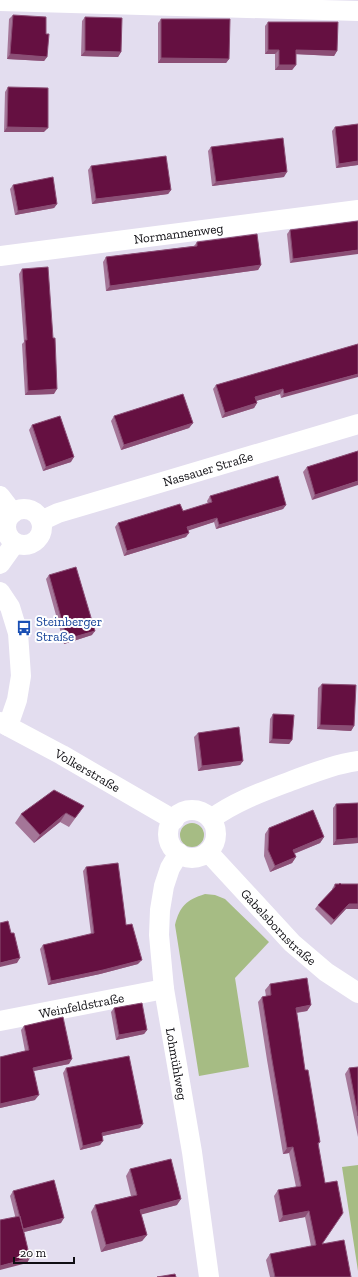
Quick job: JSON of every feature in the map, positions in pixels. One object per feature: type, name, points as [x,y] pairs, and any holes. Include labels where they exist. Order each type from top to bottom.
[{"type":"street","points":[[0,1],[358,11]]},
{"type":"street","name":"Normannenweg","points":[[0,256],[358,210]]},
{"type":"street","name":"Nassauer Straße","points":[[50,517],[358,424]]},
{"type":"street","points":[[0,496],[13,513]]},
{"type":"street","points":[[23,509],[29,509],[38,516],[50,517],[36,541],[26,545],[15,543],[9,537],[6,529],[7,520],[13,513],[23,509]]},
{"type":"street","points":[[2,563],[15,543]]},
{"type":"street","points":[[0,592],[10,607],[18,633],[21,676],[17,700],[4,724]]},
{"type":"street","name":"Volkerstraße","points":[[4,724],[62,755],[174,820]]},
{"type":"street","points":[[211,819],[246,798],[321,770],[358,761]]},
{"type":"street","points":[[192,810],[200,811],[211,819],[215,826],[216,840],[208,852],[191,858],[178,853],[173,848],[168,834],[170,826],[179,814],[192,810]]},
{"type":"street","name":"Gabelsbornstraße","points":[[208,852],[292,943],[326,972],[358,993]]},
{"type":"street","name":"Lohmühlweg","points":[[178,853],[170,868],[164,886],[160,910],[159,935],[164,989],[192,1152],[209,1277]]},
{"type":"street","name":"Weinfeldstraße","points":[[0,1021],[164,989]]},
{"type":"green space","points":[[192,823],[201,826],[204,835],[201,844],[192,847],[183,844],[180,835],[183,826]]},
{"type":"green space","points":[[205,894],[215,895],[225,899],[269,942],[235,978],[249,1067],[199,1076],[175,925],[179,913],[188,901]]},
{"type":"green space","points":[[358,1165],[358,1271],[342,1167]]},
{"type":"building","points":[[13,15],[46,17],[46,34],[49,34],[47,57],[10,54]]},
{"type":"building","points":[[85,17],[122,18],[121,52],[85,51]]},
{"type":"building","points":[[161,19],[230,19],[229,59],[161,58]]},
{"type":"building","points":[[268,22],[338,22],[337,51],[296,50],[296,65],[279,65],[279,50],[268,50]]},
{"type":"building","points":[[8,87],[48,88],[48,128],[7,127]]},
{"type":"building","points":[[358,124],[358,161],[339,164],[335,127]]},
{"type":"building","points":[[283,138],[287,172],[216,182],[211,147]]},
{"type":"building","points":[[166,156],[171,190],[96,199],[91,166]]},
{"type":"building","points":[[53,177],[57,204],[18,211],[13,185]]},
{"type":"building","points":[[358,221],[358,250],[293,259],[290,230]]},
{"type":"building","points":[[257,234],[261,265],[110,286],[106,257],[197,246],[197,242]]},
{"type":"building","points":[[48,267],[53,338],[55,338],[57,389],[28,391],[25,340],[27,340],[22,269]]},
{"type":"building","points":[[358,344],[358,374],[284,394],[283,389],[255,397],[257,403],[225,413],[216,385]]},
{"type":"building","points":[[183,394],[193,423],[124,445],[114,416]]},
{"type":"building","points":[[60,416],[74,457],[46,467],[32,425]]},
{"type":"building","points":[[358,451],[358,481],[315,495],[307,467]]},
{"type":"building","points":[[278,476],[286,505],[219,525],[217,518],[187,527],[189,533],[127,551],[118,523],[180,504],[183,511],[212,502],[210,496]]},
{"type":"building","points":[[76,567],[95,631],[67,639],[49,575]]},
{"type":"building","points":[[322,684],[356,685],[354,726],[320,725]]},
{"type":"building","points":[[273,714],[294,715],[292,740],[272,739]]},
{"type":"building","points":[[239,727],[243,761],[202,766],[198,733]]},
{"type":"building","points":[[54,790],[84,806],[75,818],[66,813],[40,835],[21,814]]},
{"type":"building","points":[[358,803],[358,838],[336,840],[336,804]]},
{"type":"building","points":[[313,810],[324,837],[293,850],[296,857],[275,866],[268,850],[269,828]]},
{"type":"building","points":[[118,863],[126,925],[132,924],[142,960],[51,981],[43,945],[94,933],[86,867]]},
{"type":"building","points":[[335,884],[358,884],[358,904],[349,904],[334,920],[318,905],[335,887]]},
{"type":"building","points":[[8,921],[11,933],[14,933],[20,958],[0,963],[0,923]]},
{"type":"building","points":[[307,978],[311,1005],[296,1008],[305,1070],[308,1070],[325,1183],[337,1181],[343,1213],[322,1244],[344,1240],[351,1277],[275,1277],[270,1254],[316,1245],[309,1211],[283,1216],[278,1190],[301,1186],[293,1147],[287,1148],[262,997],[271,995],[270,984]]},
{"type":"building","points":[[142,1003],[147,1030],[119,1035],[114,1008]]},
{"type":"building","points":[[63,1017],[72,1059],[33,1068],[39,1095],[0,1104],[0,1057],[29,1050],[24,1026]]},
{"type":"building","points":[[129,1056],[143,1124],[102,1133],[103,1141],[83,1146],[66,1068]]},
{"type":"building","points":[[358,1067],[358,1116],[349,1068]]},
{"type":"building","points":[[171,1159],[181,1199],[140,1210],[147,1235],[106,1245],[95,1205],[137,1195],[130,1169]]},
{"type":"building","points":[[54,1180],[64,1218],[23,1229],[13,1191]]},
{"type":"building","points":[[20,1216],[30,1258],[0,1266],[0,1220]]},
{"type":"building","points":[[175,1274],[176,1277],[157,1277]]},
{"type":"place","name":"Steinberger Straße","points":[[24,628]]}]
